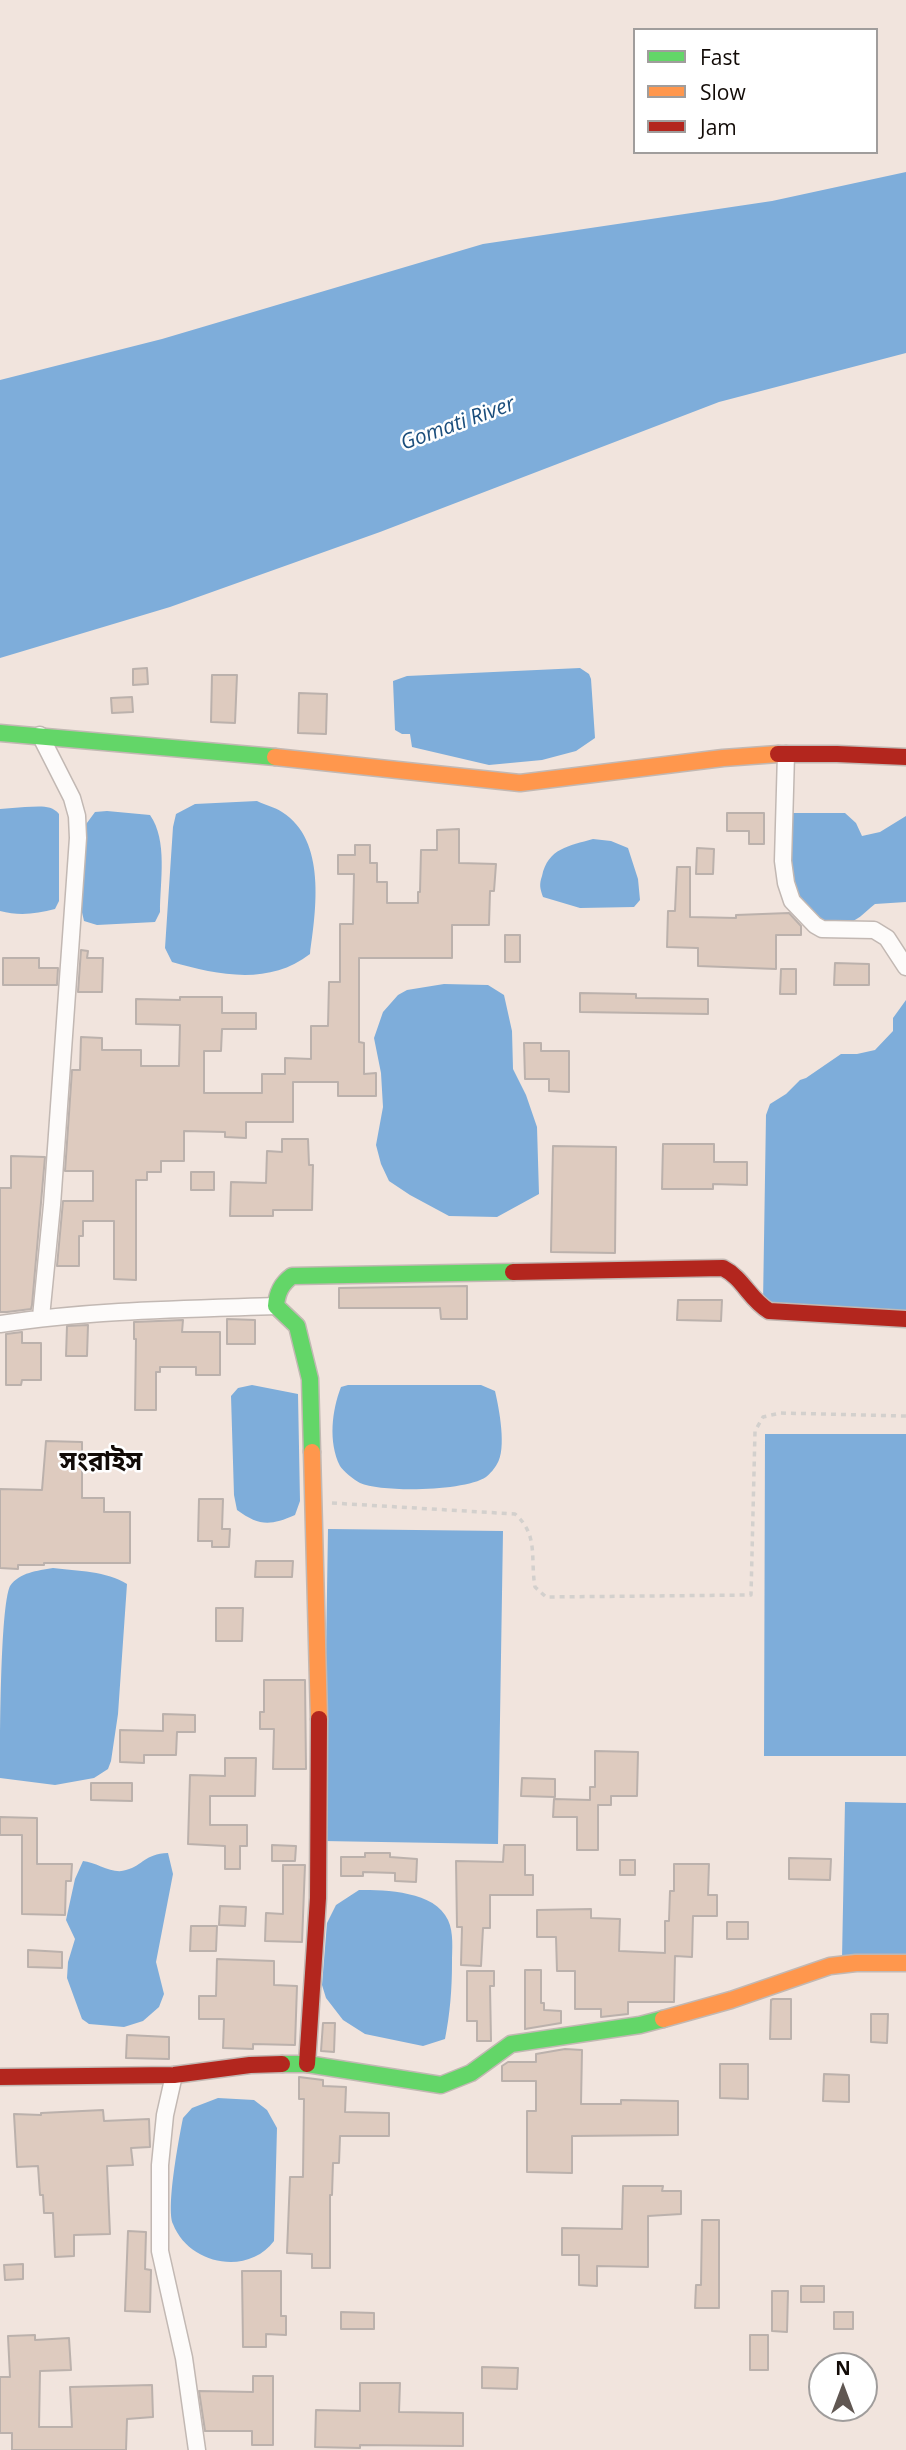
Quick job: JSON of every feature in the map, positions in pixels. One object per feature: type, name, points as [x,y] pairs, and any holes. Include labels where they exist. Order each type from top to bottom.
[{"type":"street","points":[[0,733],[520,783],[725,758],[844,752],[906,757]]},
{"type":"street","points":[[40,735],[72,798],[77,816],[78,838],[52,1205],[41,1317]]},
{"type":"street","points":[[786,754],[783,861],[792,901],[822,929],[874,930],[880,933],[906,967]]},
{"type":"street","points":[[276,1306],[277,1293],[282,1283],[292,1276],[723,1268],[741,1278],[762,1308],[769,1311],[906,1319]]},
{"type":"street","points":[[0,1324],[41,1317],[276,1306],[297,1326],[310,1379],[317,1625],[318,1898],[307,2064]]},
{"type":"street","points":[[0,2077],[174,2075],[250,2065],[307,2064],[441,2085],[458,2082],[473,2074],[495,2054],[511,2045],[640,2025],[731,2000],[830,1966],[906,1963]]},
{"type":"street","points":[[174,2075],[165,2115],[160,2165],[160,2252],[184,2358],[197,2450]]},
{"type":"path","points":[[312,1502],[515,1514],[525,1522],[531,1536],[535,1587],[546,1597],[751,1595],[755,1431],[763,1417],[780,1413],[906,1416]]},
{"type":"water","name":"Gomati River","points":[[906,172],[906,353],[719,402],[380,532],[170,607],[0,658],[0,380],[162,339],[483,244],[772,201]]},
{"type":"water","points":[[580,668],[589,674],[591,679],[595,738],[576,751],[542,760],[489,765],[412,747],[410,734],[395,730],[393,681],[407,676]]},
{"type":"water","points":[[257,801],[282,812],[296,824],[306,840],[312,858],[316,898],[310,954],[277,971],[243,975],[207,971],[172,962],[165,948],[176,814],[195,804]]},
{"type":"water","points":[[48,807],[59,814],[59,901],[55,909],[34,913],[14,914],[0,911],[0,809]]},
{"type":"water","points":[[95,812],[150,815],[156,825],[162,862],[160,912],[155,922],[97,925],[84,921],[81,908],[84,827]]},
{"type":"water","points":[[789,813],[845,813],[856,823],[862,836],[880,832],[906,816],[906,902],[875,904],[856,919],[843,924],[824,920],[816,915],[802,900],[790,874]]},
{"type":"water","points":[[593,839],[611,841],[628,848],[638,879],[640,900],[634,907],[580,908],[543,897],[540,882],[549,859],[561,850]]},
{"type":"water","points":[[444,984],[488,985],[504,995],[512,1031],[513,1069],[537,1127],[539,1194],[497,1217],[449,1216],[410,1195],[389,1181],[376,1145],[383,1107],[381,1073],[374,1038],[383,1012],[398,995],[407,990]]},
{"type":"water","points":[[906,1000],[906,1313],[763,1303],[766,1115],[770,1104],[786,1094],[800,1080],[841,1054],[875,1050],[893,1031],[893,1018]]},
{"type":"water","points":[[252,1385],[298,1394],[300,1501],[295,1515],[265,1523],[237,1510],[234,1495],[231,1396],[238,1388]]},
{"type":"water","points":[[481,1385],[495,1391],[502,1439],[497,1464],[486,1477],[476,1482],[443,1488],[387,1488],[360,1483],[341,1468],[334,1447],[335,1406],[341,1387]]},
{"type":"water","points":[[765,1434],[906,1434],[906,1756],[764,1756]]},
{"type":"water","points":[[328,1529],[503,1531],[498,1844],[323,1841]]},
{"type":"water","points":[[53,1568],[101,1574],[127,1584],[118,1714],[111,1761],[108,1769],[94,1778],[55,1785],[0,1778],[4,1620],[10,1586],[29,1573]]},
{"type":"water","points":[[845,1802],[906,1803],[906,1961],[842,1959]]},
{"type":"water","points":[[168,1853],[173,1874],[156,1962],[164,1994],[159,2007],[143,2021],[124,2027],[89,2024],[82,2019],[67,1978],[68,1962],[75,1939],[66,1920],[75,1879],[83,1861],[121,1871],[154,1855]]},
{"type":"water","points":[[359,1890],[396,1892],[421,1898],[442,1910],[448,1920],[452,1936],[452,1973],[445,2039],[423,2046],[365,2034],[343,2020],[326,1998],[322,1985],[327,1923],[336,1905]]},
{"type":"water","points":[[218,2098],[254,2100],[267,2110],[277,2128],[274,2241],[263,2252],[250,2259],[235,2262],[205,2257],[192,2249],[181,2238],[171,2215],[174,2172],[183,2118],[192,2108]]},
{"type":"building","points":[[147,668],[148,684],[133,685],[133,669]]},
{"type":"building","points":[[212,675],[237,675],[235,723],[211,722]]},
{"type":"building","points":[[299,693],[327,694],[326,734],[298,733]]},
{"type":"building","points":[[132,697],[133,712],[112,713],[111,698]]},
{"type":"building","points":[[727,813],[764,813],[764,844],[749,844],[749,831],[727,831]]},
{"type":"building","points":[[459,829],[459,863],[496,864],[494,891],[490,891],[489,925],[452,925],[452,958],[359,958],[359,1042],[364,1043],[364,1074],[376,1073],[376,1096],[338,1096],[338,1082],[293,1082],[293,1122],[246,1122],[246,1138],[225,1137],[225,1132],[184,1131],[184,1161],[161,1161],[161,1172],[147,1172],[147,1180],[136,1180],[136,1280],[114,1279],[114,1221],[83,1221],[83,1236],[79,1236],[79,1266],[57,1266],[63,1201],[93,1201],[93,1171],[65,1171],[72,1070],[80,1070],[81,1037],[102,1038],[102,1050],[141,1050],[141,1066],[179,1066],[180,1025],[136,1024],[136,999],[222,997],[222,1013],[256,1013],[256,1029],[222,1029],[221,1051],[204,1051],[204,1093],[262,1093],[262,1074],[285,1074],[285,1058],[311,1059],[311,1026],[328,1026],[329,982],[340,982],[340,924],[353,924],[354,874],[338,874],[338,855],[355,855],[355,845],[370,845],[370,863],[377,863],[377,882],[387,882],[387,903],[418,903],[421,850],[437,850],[437,830]]},
{"type":"building","points":[[697,848],[714,849],[713,874],[696,874]]},
{"type":"building","points":[[677,867],[690,867],[690,917],[736,918],[736,915],[789,913],[801,926],[801,935],[776,935],[776,969],[698,966],[698,948],[667,947],[668,911],[675,911]]},
{"type":"building","points":[[505,935],[520,935],[520,962],[505,962]]},
{"type":"building","points":[[81,950],[88,951],[87,958],[103,958],[102,992],[78,992]]},
{"type":"building","points":[[3,958],[39,958],[39,968],[58,968],[57,985],[3,985]]},
{"type":"building","points":[[835,963],[869,964],[869,985],[834,985]]},
{"type":"building","points":[[781,969],[796,969],[796,994],[780,994]]},
{"type":"building","points":[[580,993],[636,994],[636,998],[708,999],[708,1014],[580,1012]]},
{"type":"building","points":[[524,1043],[541,1043],[541,1051],[569,1051],[569,1092],[549,1091],[549,1079],[525,1079]]},
{"type":"building","points":[[282,1139],[308,1139],[309,1165],[313,1165],[312,1210],[273,1210],[273,1216],[230,1216],[231,1182],[266,1183],[267,1151],[282,1152]]},
{"type":"building","points":[[663,1144],[714,1144],[714,1162],[747,1162],[747,1185],[713,1184],[713,1189],[662,1189]]},
{"type":"building","points":[[553,1146],[616,1147],[615,1253],[551,1252]]},
{"type":"building","points":[[11,1156],[45,1157],[31,1309],[0,1312],[0,1188],[11,1188]]},
{"type":"building","points":[[191,1172],[214,1172],[214,1190],[191,1190]]},
{"type":"building","points":[[467,1286],[467,1319],[441,1319],[440,1308],[339,1308],[339,1288]]},
{"type":"building","points":[[678,1300],[722,1300],[721,1321],[677,1320]]},
{"type":"building","points":[[227,1319],[255,1320],[255,1344],[227,1344]]},
{"type":"building","points":[[183,1320],[182,1332],[220,1332],[220,1375],[196,1375],[196,1367],[160,1367],[160,1372],[156,1372],[156,1410],[135,1410],[134,1322]]},
{"type":"building","points":[[88,1325],[87,1356],[66,1356],[67,1326]]},
{"type":"building","points":[[22,1332],[22,1343],[41,1343],[41,1380],[22,1380],[21,1385],[6,1385],[6,1334]]},
{"type":"building","points":[[46,1441],[82,1442],[82,1498],[104,1498],[104,1512],[130,1512],[130,1563],[44,1563],[18,1565],[18,1569],[0,1568],[0,1489],[42,1490]]},
{"type":"building","points":[[199,1499],[223,1499],[222,1529],[230,1529],[229,1547],[212,1547],[212,1541],[198,1541]]},
{"type":"building","points":[[256,1561],[293,1561],[292,1577],[255,1577]]},
{"type":"building","points":[[216,1608],[243,1608],[242,1641],[216,1641]]},
{"type":"building","points":[[264,1680],[305,1680],[306,1769],[273,1769],[274,1729],[260,1729],[260,1712],[264,1712]]},
{"type":"building","points":[[163,1714],[195,1715],[195,1732],[177,1732],[176,1755],[144,1755],[144,1763],[120,1762],[120,1730],[163,1731]]},
{"type":"building","points":[[595,1751],[638,1752],[637,1796],[611,1796],[611,1805],[598,1805],[598,1850],[577,1850],[577,1817],[553,1817],[554,1799],[590,1800],[590,1787],[595,1787]]},
{"type":"building","points":[[225,1758],[256,1758],[255,1796],[210,1796],[210,1825],[247,1825],[247,1846],[240,1846],[240,1869],[225,1869],[225,1846],[188,1844],[190,1775],[225,1776]]},
{"type":"building","points":[[522,1778],[555,1779],[555,1797],[521,1796]]},
{"type":"building","points":[[91,1783],[132,1783],[132,1801],[91,1800]]},
{"type":"building","points":[[0,1817],[37,1818],[37,1864],[72,1864],[71,1881],[66,1881],[65,1915],[22,1914],[22,1835],[0,1835]]},
{"type":"building","points":[[272,1845],[296,1846],[295,1861],[272,1861]]},
{"type":"building","points":[[504,1845],[525,1845],[525,1875],[533,1875],[533,1895],[490,1895],[490,1928],[483,1928],[481,1966],[461,1965],[462,1927],[457,1927],[456,1861],[503,1862]]},
{"type":"building","points":[[365,1853],[390,1853],[390,1857],[417,1859],[416,1882],[395,1881],[395,1873],[363,1872],[363,1876],[341,1876],[341,1857],[365,1857]]},
{"type":"building","points":[[789,1858],[831,1859],[830,1880],[789,1879]]},
{"type":"building","points":[[620,1860],[635,1860],[635,1875],[620,1875]]},
{"type":"building","points":[[674,1864],[709,1864],[708,1895],[717,1895],[717,1916],[693,1916],[692,1957],[675,1956],[674,2002],[628,2002],[628,2014],[601,2017],[601,2009],[575,2009],[575,1971],[557,1971],[556,1937],[537,1937],[537,1910],[591,1909],[591,1918],[620,1919],[619,1951],[665,1953],[665,1921],[669,1921],[670,1891],[674,1891]]},
{"type":"building","points":[[283,1865],[305,1865],[302,1942],[265,1941],[266,1913],[283,1914]]},
{"type":"building","points":[[220,1906],[246,1907],[245,1926],[219,1925]]},
{"type":"building","points":[[727,1922],[748,1922],[748,1939],[727,1939]]},
{"type":"building","points":[[191,1926],[217,1926],[216,1951],[190,1951]]},
{"type":"building","points":[[28,1950],[62,1952],[62,1968],[28,1967]]},
{"type":"building","points":[[217,1959],[274,1961],[274,1985],[297,1986],[295,2045],[253,2044],[253,2049],[223,2048],[224,2019],[199,2019],[199,1996],[216,1996]]},
{"type":"building","points":[[525,1970],[541,1970],[541,2003],[544,2003],[544,2010],[561,2011],[561,2023],[525,2029]]},
{"type":"building","points":[[467,1971],[494,1971],[494,1986],[490,1986],[491,2041],[477,2041],[477,2021],[467,2021]]},
{"type":"building","points":[[773,1999],[791,1999],[791,2039],[770,2039]]},
{"type":"building","points":[[871,2014],[888,2014],[887,2043],[871,2042]]},
{"type":"building","points":[[323,2023],[335,2023],[334,2052],[321,2051]]},
{"type":"building","points":[[127,2035],[169,2037],[169,2059],[126,2058]]},
{"type":"building","points":[[565,2049],[582,2050],[581,2104],[621,2104],[621,2100],[678,2101],[678,2135],[572,2136],[572,2173],[527,2172],[527,2111],[536,2111],[536,2081],[502,2081],[502,2066],[508,2062],[536,2062],[536,2054]]},
{"type":"building","points":[[720,2064],[748,2064],[748,2099],[720,2098]]},
{"type":"building","points":[[824,2074],[849,2075],[849,2102],[823,2101]]},
{"type":"building","points":[[299,2077],[323,2080],[323,2086],[346,2087],[345,2112],[389,2113],[389,2136],[340,2136],[339,2163],[333,2163],[330,2195],[330,2268],[312,2268],[312,2254],[287,2253],[290,2177],[303,2177],[304,2099],[299,2099]]},
{"type":"building","points":[[103,2110],[104,2121],[149,2119],[150,2147],[131,2148],[133,2165],[107,2166],[110,2234],[74,2235],[74,2256],[55,2257],[53,2213],[44,2213],[38,2166],[17,2167],[14,2114],[41,2115]]},
{"type":"building","points":[[623,2186],[663,2186],[662,2191],[681,2191],[681,2214],[648,2216],[648,2267],[597,2266],[597,2286],[579,2285],[579,2255],[562,2255],[562,2228],[622,2229]]},
{"type":"building","points":[[702,2220],[719,2220],[719,2308],[695,2308],[696,2285],[701,2285]]},
{"type":"building","points":[[128,2231],[146,2232],[145,2269],[151,2270],[150,2312],[125,2311]]},
{"type":"building","points":[[23,2264],[23,2279],[5,2280],[4,2265]]},
{"type":"building","points":[[242,2271],[281,2271],[281,2316],[286,2316],[286,2335],[266,2334],[266,2347],[243,2347]]},
{"type":"building","points":[[801,2286],[824,2286],[824,2302],[801,2302]]},
{"type":"building","points":[[772,2291],[788,2291],[787,2332],[772,2331]]},
{"type":"building","points":[[341,2312],[374,2313],[374,2329],[341,2329]]},
{"type":"building","points":[[834,2312],[853,2312],[853,2329],[834,2329]]},
{"type":"building","points":[[35,2335],[35,2340],[69,2338],[71,2370],[40,2371],[39,2427],[72,2427],[70,2387],[152,2385],[153,2417],[127,2419],[126,2450],[12,2450],[12,2433],[0,2433],[0,2377],[10,2377],[8,2336]]},
{"type":"building","points":[[750,2335],[768,2335],[768,2370],[750,2370]]},
{"type":"building","points":[[482,2367],[518,2368],[517,2389],[482,2388]]},
{"type":"building","points":[[253,2376],[273,2376],[273,2445],[252,2445],[252,2431],[205,2431],[199,2391],[253,2392]]},
{"type":"building","points":[[360,2383],[400,2383],[399,2412],[463,2413],[463,2446],[315,2447],[316,2410],[360,2411]]},
{"type":"traffic: fast","points":[[0,733],[275,757]]},
{"type":"traffic: fast","points":[[312,1452],[310,1379],[297,1326],[276,1306],[280,1289],[288,1279],[292,1276],[513,1272]]},
{"type":"traffic: fast","points":[[282,2064],[307,2064],[441,2085],[471,2073],[511,2044],[640,2025],[663,2019]]},
{"type":"traffic: slow","points":[[275,757],[520,783],[723,758],[778,754]]},
{"type":"traffic: slow","points":[[312,1452],[319,1719]]},
{"type":"traffic: slow","points":[[663,2019],[731,2000],[830,1966],[906,1963]]},
{"type":"traffic: jam","points":[[778,754],[906,757]]},
{"type":"traffic: jam","points":[[513,1272],[723,1268],[736,1277],[769,1311],[906,1319]]},
{"type":"traffic: jam","points":[[307,2064],[318,1898],[319,1719]]},
{"type":"traffic: jam","points":[[0,2077],[174,2075],[250,2065],[282,2064]]},
{"type":"district","name":"সংরাইস","points":[[101,1463]]}]
